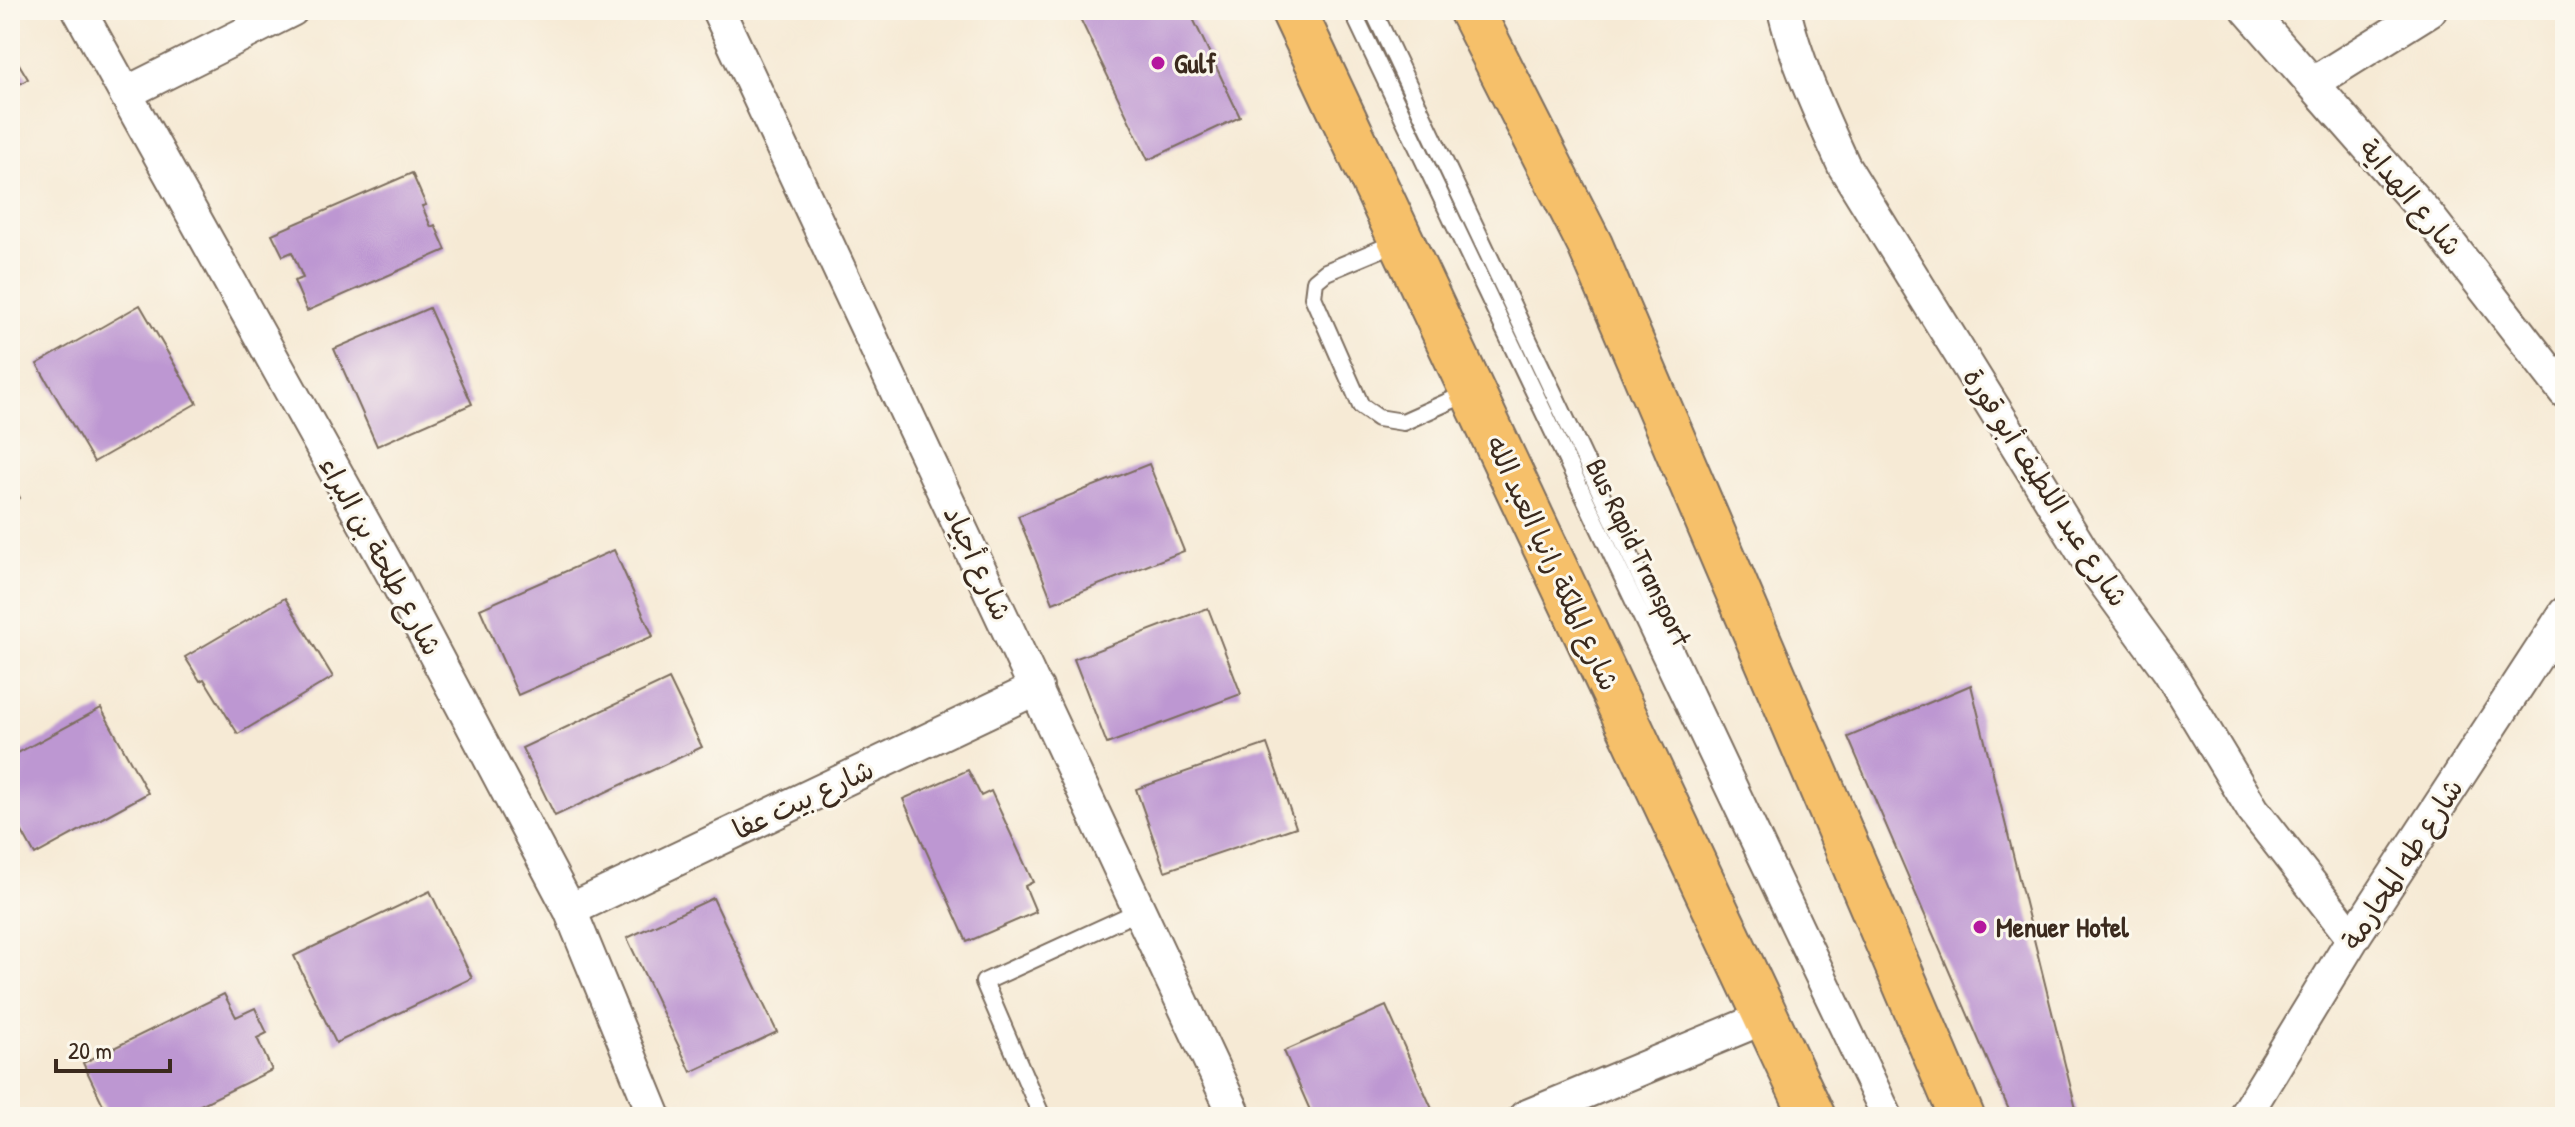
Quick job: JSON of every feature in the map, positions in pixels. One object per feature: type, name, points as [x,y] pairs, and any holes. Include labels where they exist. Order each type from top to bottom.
[{"type":"main road","name":"شارع الملكة رانيا العبد الله","points":[[1293,10],[1813,1117]]},
{"type":"main road","points":[[1471,10],[1590,245],[1962,1117]]},
{"type":"street","name":"شارع طلحة بن البراء","points":[[79,10],[393,575],[570,910],[655,1117]]},
{"type":"street","points":[[126,93],[292,10]]},
{"type":"street","name":"شارع أجياد","points":[[718,10],[1236,1117]]},
{"type":"street","name":"شارع عبد اللطيف أبو قورة","points":[[1784,10],[1791,40],[1813,97],[1852,179],[2086,557],[2169,671],[2253,810],[2353,938]]},
{"type":"street","name":"شارع الهداية","points":[[2248,10],[2426,213],[2565,392]]},
{"type":"street","points":[[2313,83],[2430,10]]},
{"type":"street","name":"شارع طه المحارمة","points":[[2244,1117],[2353,938],[2565,613]]},
{"type":"street","name":"شارع بيت عفا","points":[[570,910],[1037,688]]},
{"type":"street","points":[[1525,1117],[1766,1017]]},
{"type":"lane","name":"Bus Rapid Transport","points":[[1352,10],[1880,1117]]},
{"type":"lane","name":"Bus Rapid Transport","points":[[1373,10],[1895,1117]]},
{"type":"lane","points":[[1402,241],[1326,272],[1315,281],[1313,297],[1361,406],[1378,418],[1403,422],[1472,391]]},
{"type":"lane","points":[[1042,1117],[984,982],[1141,910]]},
{"type":"building","name":"Gulf","points":[[1076,10],[1189,10],[1240,117],[1148,160]]},
{"type":"building","points":[[10,49],[28,79],[10,90]]},
{"type":"building","points":[[412,173],[426,205],[422,206],[431,227],[435,225],[446,250],[307,311],[294,281],[303,278],[292,252],[283,256],[272,234]]},
{"type":"building","points":[[140,305],[197,403],[94,462],[37,364]]},
{"type":"building","points":[[429,308],[472,404],[377,446],[334,349]]},
{"type":"building","points":[[1149,464],[1184,551],[1053,603],[1018,516]]},
{"type":"building","points":[[10,480],[20,498],[10,504]]},
{"type":"building","points":[[614,550],[653,636],[518,695],[480,609]]},
{"type":"building","points":[[285,598],[333,677],[238,734],[204,679],[200,681],[185,657]]},
{"type":"building","points":[[1208,608],[1241,694],[1107,744],[1074,659]]},
{"type":"building","points":[[669,679],[702,747],[555,816],[522,748]]},
{"type":"building","name":"Menuer Hotel","points":[[1971,685],[2078,1117],[2012,1117],[1848,737]]},
{"type":"building","points":[[101,708],[148,793],[35,855],[10,810],[10,757]]},
{"type":"building","points":[[1267,744],[1296,827],[1165,871],[1136,789]]},
{"type":"building","points":[[968,770],[981,796],[991,791],[1033,882],[1025,886],[1036,912],[967,942],[903,799]]},
{"type":"building","points":[[430,891],[472,978],[336,1043],[294,956]]},
{"type":"building","points":[[713,898],[777,1032],[691,1072],[627,938]]},
{"type":"building","points":[[224,994],[236,1017],[255,1008],[267,1033],[257,1038],[272,1070],[176,1117],[109,1117],[83,1063]]},
{"type":"building","points":[[1386,1006],[1433,1111],[1419,1117],[1313,1117],[1284,1051]]},
{"type":"place","name":"Gulf","points":[[1158,63]]},
{"type":"place","name":"Menuer Hotel","points":[[1980,927]]}]
